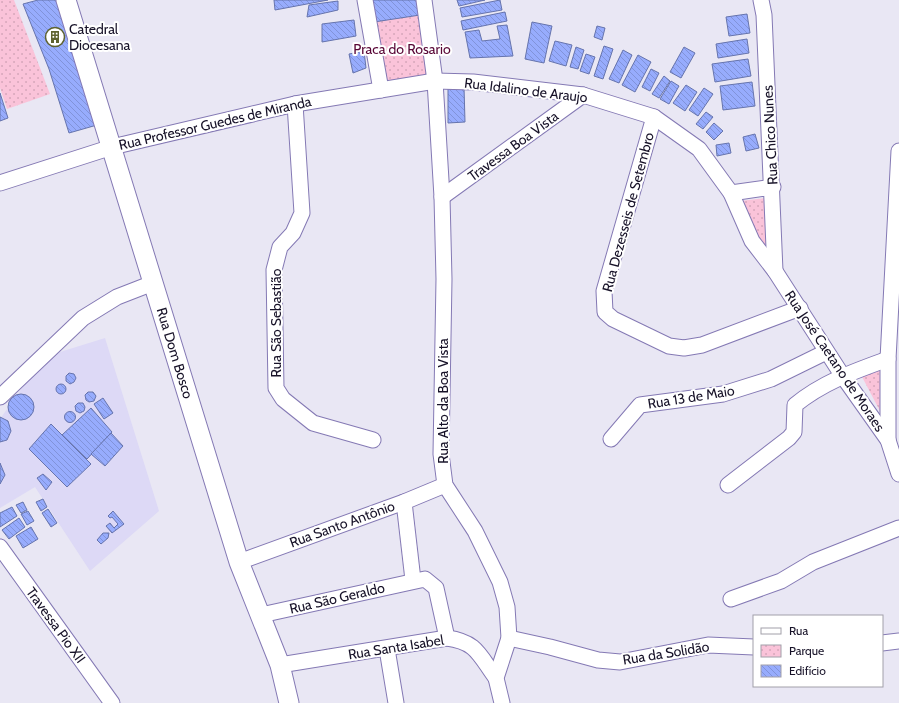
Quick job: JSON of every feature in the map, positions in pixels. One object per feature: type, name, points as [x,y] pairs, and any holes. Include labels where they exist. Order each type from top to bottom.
[{"type":"street","name":"Rua Dom Bosco","points":[[66,0],[239,562],[280,665],[289,703]]},
{"type":"street","points":[[365,0],[381,90]]},
{"type":"street","name":"Rua Alto da Boa Vista","points":[[424,0],[435,81],[442,197],[444,279],[441,454],[445,485],[475,531],[500,582],[507,607],[509,638],[496,678]]},
{"type":"street","name":"Rua Chico Nunes","points":[[761,0],[764,15],[773,187],[775,271]]},
{"type":"street","name":"Rua Professor Guedes de Miranda","points":[[0,183],[112,147],[294,104],[435,81]]},
{"type":"street","name":"Rua Idalino de Araujo","points":[[435,81],[472,82],[584,95],[654,118],[699,149],[731,193],[752,241],[775,271]]},
{"type":"street","name":"Travessa Boa Vista","points":[[442,197],[584,95]]},
{"type":"street","name":"Rua São Sebastião","points":[[294,104],[302,213],[293,233],[280,247],[274,270],[276,388],[283,399],[313,423],[373,440]]},
{"type":"street","name":"Rua Dezesseis de Setembro","points":[[654,118],[604,291],[605,312],[613,319],[669,346],[684,348],[702,345],[800,308]]},
{"type":"street","points":[[888,440],[888,359],[899,151]]},
{"type":"street","points":[[731,193],[773,187]]},
{"type":"street","name":"Rua José Caetano de Moraes","points":[[775,271],[800,308],[826,352],[888,440],[899,474]]},
{"type":"street","points":[[0,397],[83,318],[117,297],[153,283]]},
{"type":"street","name":"Rua 13 de Maio","points":[[611,439],[640,405],[723,394],[771,379],[826,352]]},
{"type":"street","points":[[728,485],[789,438],[794,432],[795,404],[808,394],[842,375],[888,359]]},
{"type":"street","name":"Rua Santo Antônio","points":[[239,562],[404,502],[445,485]]},
{"type":"street","points":[[404,502],[413,580]]},
{"type":"street","points":[[731,599],[781,581],[813,562],[899,528]]},
{"type":"street","name":"Travessa Pio XII","points":[[0,547],[112,703]]},
{"type":"street","name":"Rua São Geraldo","points":[[261,615],[413,580],[425,579],[436,588],[447,638]]},
{"type":"street","name":"Rua Santa Isabel","points":[[280,665],[387,649],[447,638],[461,640],[472,645],[496,678]]},
{"type":"street","name":"Rua da Solidão","points":[[509,638],[598,660],[620,662],[708,645],[753,647]]},
{"type":"street","points":[[883,643],[899,641]]},
{"type":"street","points":[[387,649],[396,703]]},
{"type":"street","points":[[496,678],[502,703]]},
{"type":"shaded area","points":[[105,338],[159,511],[90,571],[35,487],[0,508],[0,419],[44,357]]},
{"type":"green space","points":[[0,0],[14,0],[50,94],[7,109],[0,88]]},
{"type":"green space","name":"Praca do Rosario","points":[[417,0],[431,76],[384,83],[374,22]]},
{"type":"green space","points":[[767,198],[768,248],[757,244],[740,201]]},
{"type":"green space","points":[[885,364],[881,413],[859,371]]},
{"type":"building","name":"Catedral Diocesana","points":[[38,0],[62,0],[104,123],[69,133],[49,69],[23,4]]},
{"type":"building","points":[[274,0],[328,0],[275,10]]},
{"type":"building","points":[[371,0],[417,0],[420,15],[374,22]]},
{"type":"building","points":[[457,0],[485,0],[459,6]]},
{"type":"building","points":[[500,0],[502,10],[462,17],[460,8]]},
{"type":"building","points":[[338,1],[338,10],[307,17],[309,5]]},
{"type":"building","points":[[505,12],[507,21],[463,30],[461,21]]},
{"type":"building","points":[[747,14],[750,33],[729,36],[726,17]]},
{"type":"building","points":[[354,20],[356,36],[322,42],[322,24]]},
{"type":"building","points":[[532,22],[552,26],[544,63],[525,59]]},
{"type":"building","points":[[507,25],[513,56],[470,58],[465,32],[479,30],[482,41],[500,39],[497,26]]},
{"type":"building","points":[[597,26],[605,28],[602,40],[594,37]]},
{"type":"building","points":[[747,39],[749,53],[718,58],[716,44]]},
{"type":"building","points":[[555,41],[572,45],[566,66],[549,61]]},
{"type":"building","points":[[604,46],[613,49],[603,79],[594,76]]},
{"type":"building","points":[[576,47],[584,50],[578,69],[570,67]]},
{"type":"building","points":[[684,47],[695,53],[681,78],[670,72]]},
{"type":"building","points":[[623,50],[632,55],[619,83],[609,79]]},
{"type":"building","points":[[364,51],[366,68],[353,73],[349,54]]},
{"type":"building","points":[[586,54],[595,57],[589,74],[580,71]]},
{"type":"building","points":[[638,55],[651,62],[635,92],[622,85]]},
{"type":"building","points":[[748,59],[751,76],[715,82],[712,64]]},
{"type":"building","points":[[651,69],[659,73],[650,91],[642,87]]},
{"type":"building","points":[[664,76],[670,81],[659,98],[652,94]]},
{"type":"building","points":[[671,81],[679,86],[669,104],[660,99]]},
{"type":"building","points":[[752,82],[755,106],[723,110],[720,86]]},
{"type":"building","points":[[686,85],[697,92],[685,111],[673,103]]},
{"type":"building","points":[[448,86],[464,87],[465,122],[448,123]]},
{"type":"building","points":[[704,88],[713,94],[698,116],[689,110]]},
{"type":"building","points":[[0,93],[8,118],[0,121]]},
{"type":"building","points":[[706,112],[713,117],[703,129],[696,124]]},
{"type":"building","points":[[714,123],[723,131],[714,140],[706,132]]},
{"type":"building","points":[[755,134],[759,148],[746,151],[743,137]]},
{"type":"building","points":[[729,143],[731,153],[717,156],[716,145]]},
{"type":"building","points":[[69,373],[74,374],[76,378],[74,382],[70,384],[66,381],[66,376]]},
{"type":"building","points":[[59,384],[63,384],[65,385],[65,393],[59,394],[56,391],[56,387]]},
{"type":"building","points":[[88,392],[93,392],[96,396],[94,401],[89,402],[86,400],[85,395]]},
{"type":"building","points":[[21,394],[30,398],[34,407],[30,416],[21,420],[12,416],[8,407],[12,398]]},
{"type":"building","points":[[103,398],[113,413],[104,419],[94,404]]},
{"type":"building","points":[[78,403],[83,403],[85,407],[84,411],[80,413],[76,411],[75,406]]},
{"type":"building","points":[[91,408],[112,432],[87,459],[62,435]]},
{"type":"building","points":[[68,412],[72,412],[74,413],[74,421],[68,422],[65,419],[65,415]]},
{"type":"building","points":[[0,417],[8,421],[11,431],[7,440],[0,442]]},
{"type":"building","points":[[51,424],[91,464],[67,487],[29,449]]},
{"type":"building","points":[[111,433],[123,446],[105,466],[91,454]]},
{"type":"building","points":[[0,463],[5,475],[0,484]]},
{"type":"building","points":[[43,474],[52,482],[46,490],[37,478]]},
{"type":"building","points":[[43,499],[47,507],[41,511],[36,502]]},
{"type":"building","points":[[23,502],[27,510],[21,513],[16,505]]},
{"type":"building","points":[[12,507],[17,516],[0,527],[0,513]]},
{"type":"building","points":[[48,509],[57,523],[51,527],[42,513]]},
{"type":"building","points":[[28,511],[34,521],[27,525],[21,514]]},
{"type":"building","points":[[113,511],[124,524],[112,533],[106,526],[110,523],[114,528],[118,524],[112,517],[110,518],[108,516]]},
{"type":"building","points":[[19,518],[25,527],[9,539],[2,530]]},
{"type":"building","points":[[31,527],[38,539],[23,548],[16,536]]},
{"type":"building","points":[[103,533],[109,533],[108,538],[101,544],[97,540]]},
{"type":"place","name":"Catedral Diocesana","points":[[55,37]]}]
